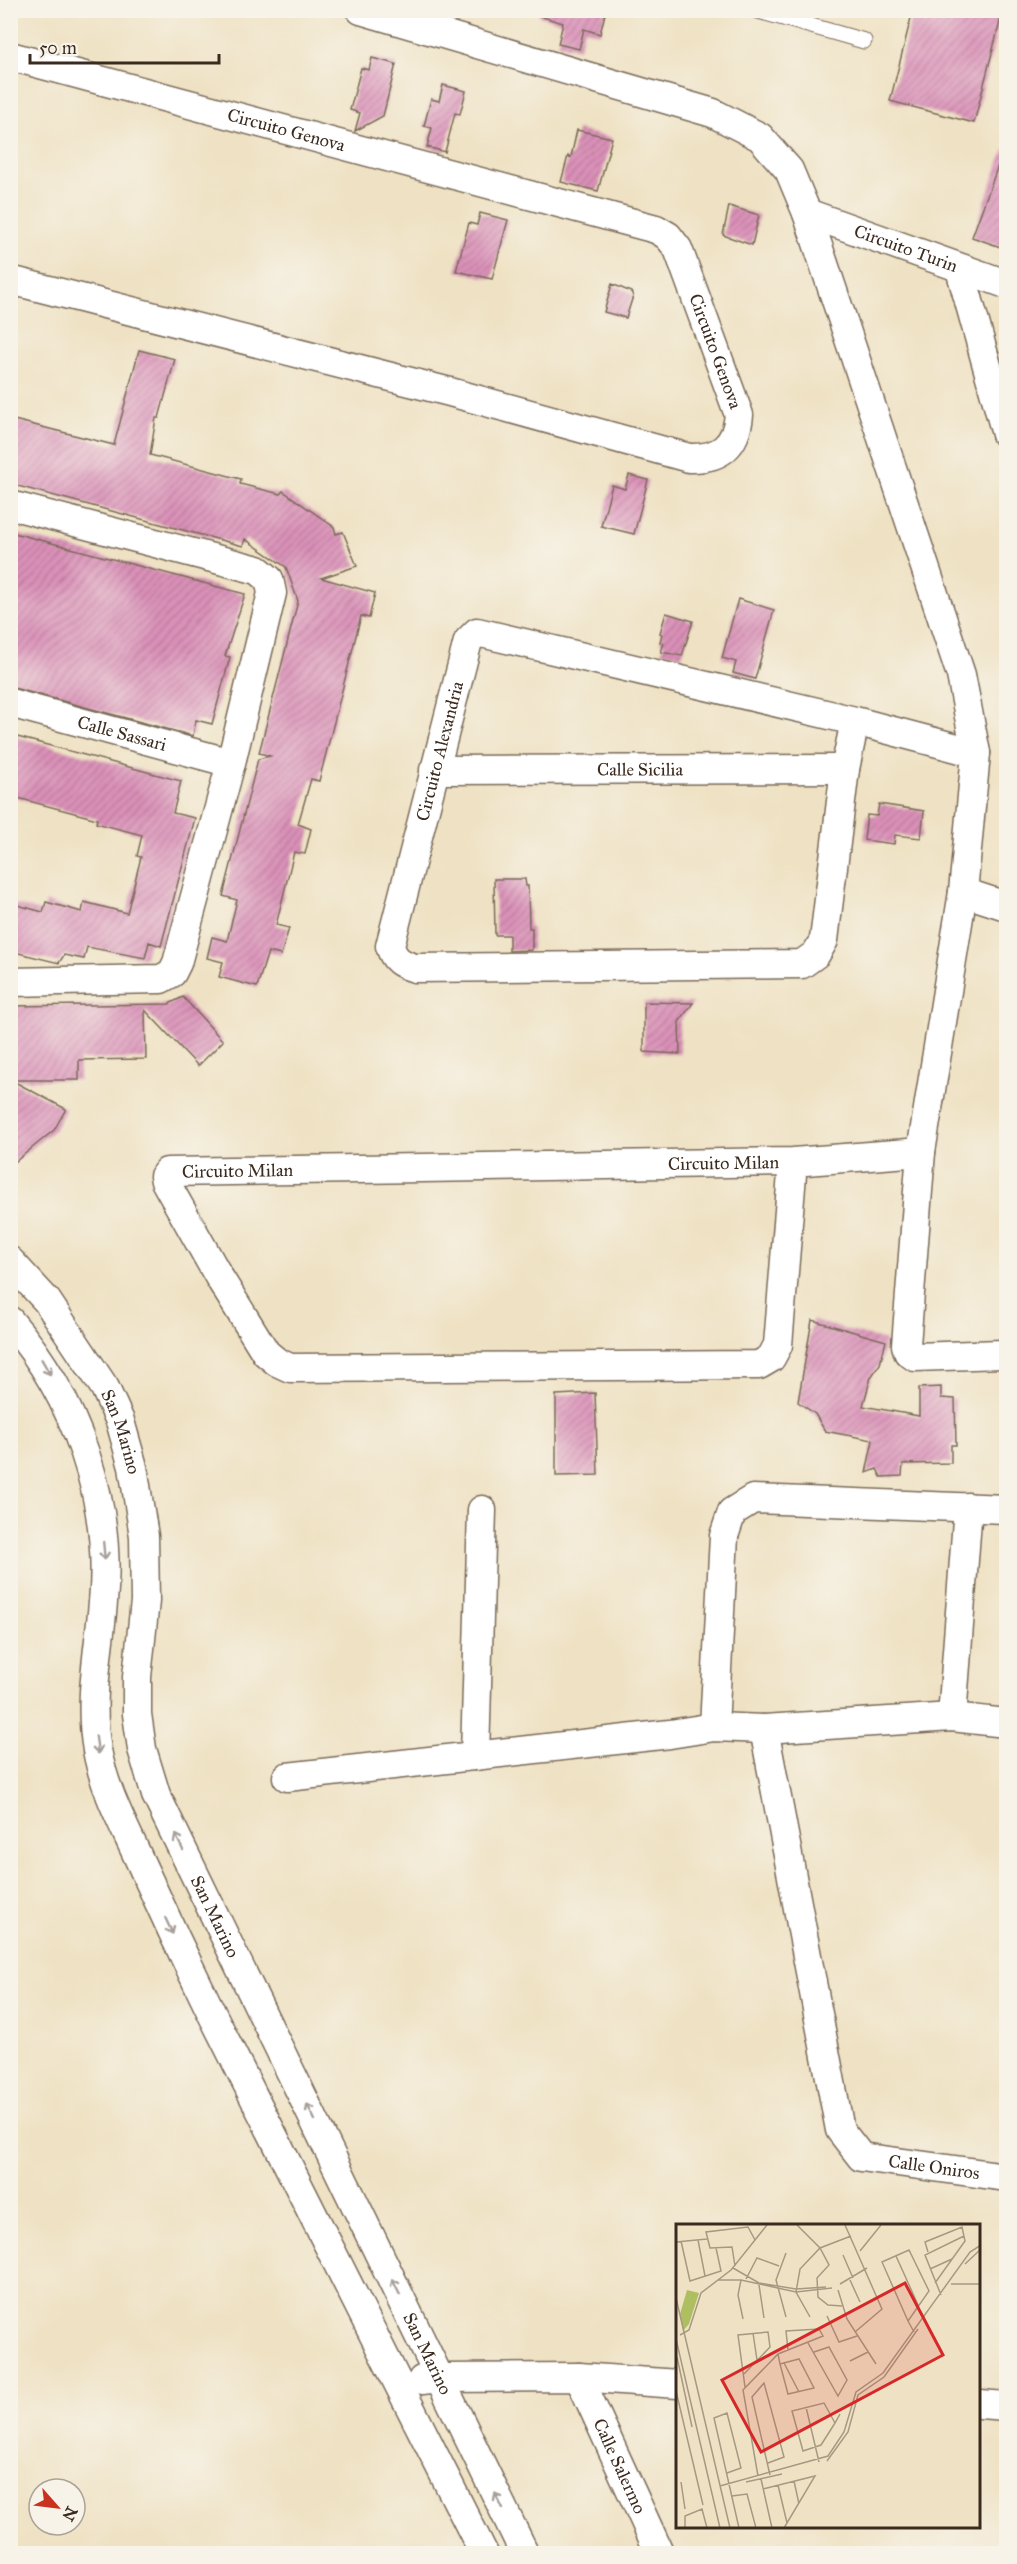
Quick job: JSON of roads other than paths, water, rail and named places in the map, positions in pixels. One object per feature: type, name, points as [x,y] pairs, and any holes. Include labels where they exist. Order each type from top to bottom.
[{"type":"street","points":[[361,10],[713,112],[760,137],[789,170],[807,213],[961,675],[976,753],[963,891],[921,1152],[906,1345],[908,1352],[915,1357],[1006,1352]]},
{"type":"street","name":"Circuito Genova","points":[[10,56],[656,229],[668,236],[678,249],[739,415],[737,431],[729,445],[719,454],[705,458],[689,458],[450,392],[10,280]]},
{"type":"street","name":"Circuito Turin","points":[[807,213],[1006,284]]},
{"type":"street","points":[[960,268],[1006,435]]},
{"type":"street","points":[[10,505],[258,570],[269,579],[272,593],[231,763],[177,963],[172,973],[161,979],[10,982]]},
{"type":"street","name":"Circuito Alexandria","points":[[845,769],[824,940],[816,954],[802,964],[414,968],[402,964],[393,957],[390,946],[468,641],[473,633],[482,631],[855,721],[976,753]]},
{"type":"street","name":"Calle Sassari","points":[[10,703],[231,763]]},
{"type":"street","points":[[845,769],[855,721]]},
{"type":"street","name":"Calle Sicilia","points":[[434,770],[845,769]]},
{"type":"street","points":[[963,891],[1006,906]]},
{"type":"street","name":"Circuito Milan","points":[[793,1162],[778,1345],[771,1358],[759,1365],[290,1368],[277,1362],[266,1353],[219,1277],[164,1176],[167,1172],[793,1162],[921,1152]]},
{"type":"street","name":"San Marino","points":[[10,1261],[47,1301],[105,1388],[120,1420],[133,1467],[144,1536],[145,1601],[137,1677],[137,1714],[142,1749],[156,1795],[525,2553]]},
{"type":"street","points":[[10,1321],[35,1349],[59,1390],[74,1421],[96,1489],[105,1554],[104,1601],[95,1662],[93,1708],[97,1748],[106,1787],[173,1935],[484,2553]]},
{"type":"street","points":[[714,1726],[724,1536],[732,1512],[753,1499],[1006,1509]]},
{"type":"street","points":[[952,1717],[968,1507]]},
{"type":"street","points":[[475,1756],[482,1510]]},
{"type":"street","points":[[287,1777],[670,1734],[714,1726],[764,1729],[952,1717],[1006,1723]]},
{"type":"street","name":"Calle Oniros","points":[[764,1729],[840,2130],[861,2157],[1006,2177]]},
{"type":"street","points":[[399,2384],[440,2378],[579,2378],[676,2384]]},
{"type":"street","name":"Calle Salermo","points":[[579,2378],[660,2553]]},
{"type":"street","points":[[981,2404],[1006,2406]]},
{"type":"lane","points":[[755,10],[864,42]]}]
